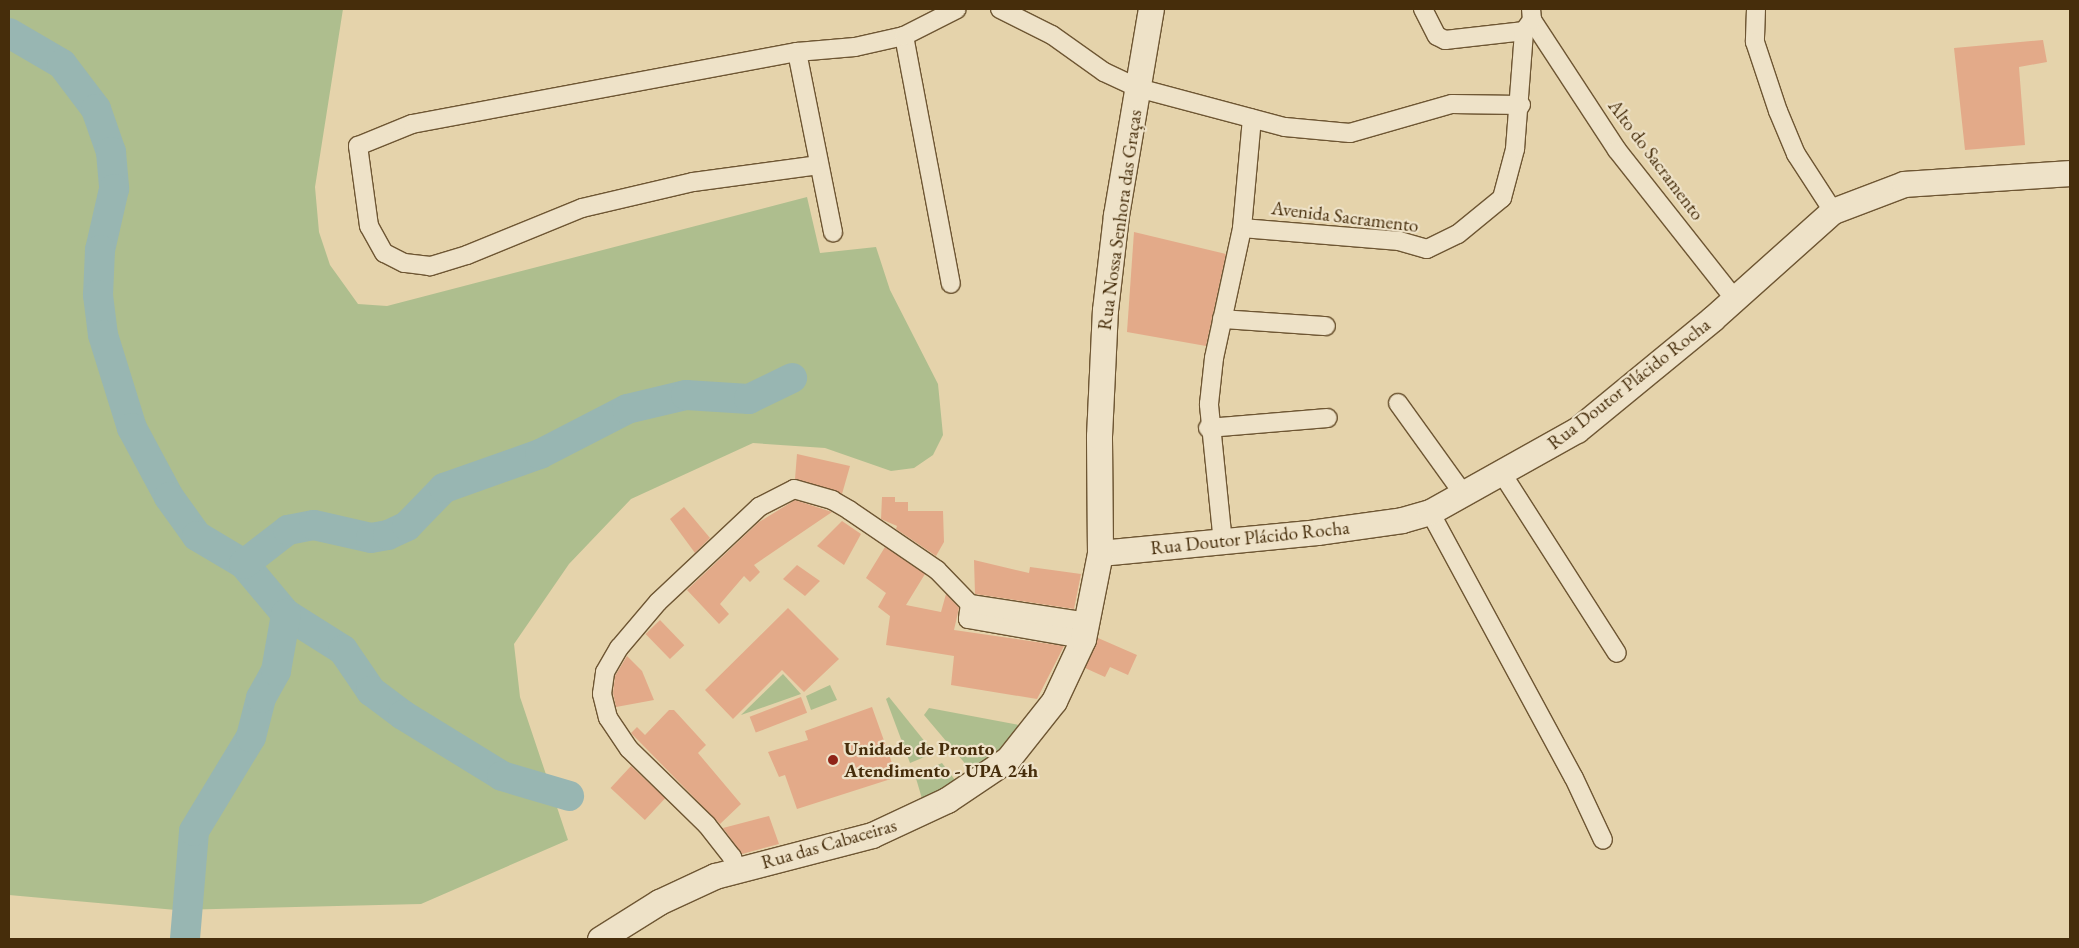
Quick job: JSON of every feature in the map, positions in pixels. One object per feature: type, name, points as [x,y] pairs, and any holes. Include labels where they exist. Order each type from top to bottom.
[{"type":"street","points":[[819,165],[693,182],[582,208],[467,255],[430,266],[404,263],[384,253],[369,226],[358,146],[381,135],[412,124],[797,52],[855,47],[904,36],[957,9]]},
{"type":"street","points":[[1000,9],[1052,36],[1104,72],[1138,88],[1252,118],[1339,134],[1365,131],[1452,104],[1521,106]]},
{"type":"street","name":"Rua Nossa Senhora das Graças","points":[[1100,553],[1099,436],[1105,310],[1151,9]]},
{"type":"street","points":[[1423,9],[1437,36],[1445,40],[1529,20]]},
{"type":"street","points":[[1756,9],[1754,42],[1778,111],[1796,154],[1833,211]]},
{"type":"street","name":"Avenida Sacramento","points":[[1242,228],[1399,241],[1427,249],[1458,234],[1502,198],[1514,158],[1529,20]]},
{"type":"street","name":"Alto do Sacramento","points":[[1529,20],[1617,150],[1734,298]]},
{"type":"street","points":[[904,36],[951,284]]},
{"type":"street","points":[[797,52],[833,232]]},
{"type":"street","points":[[1223,543],[1208,428],[1211,382],[1222,319],[1242,228],[1252,118]]},
{"type":"street","name":"Rua Doutor Plácido Rocha","points":[[1100,553],[1223,543],[1379,524],[1430,512],[1503,474],[1576,430],[1734,298],[1833,211],[1904,184],[2070,172]]},
{"type":"street","points":[[1222,319],[1326,326]]},
{"type":"street","points":[[1398,403],[1464,495]]},
{"type":"street","points":[[1208,428],[1328,418]]},
{"type":"street","points":[[1503,474],[1617,653]]},
{"type":"street","points":[[737,870],[732,857],[707,824],[630,749],[606,711],[602,694],[605,672],[619,648],[658,602],[758,507],[794,489],[832,500],[937,570],[970,604],[1085,630]]},
{"type":"street","points":[[1430,512],[1574,778],[1603,840]]},
{"type":"street","name":"Rua das Cabaceiras","points":[[600,939],[690,886],[737,870],[872,835],[948,800],[988,774],[1008,758],[1042,719],[1062,686],[1085,630],[1100,553]]},
{"type":"green space","points":[[9,9],[343,9],[315,187],[319,232],[330,265],[358,304],[387,306],[807,197],[820,253],[876,247],[890,290],[938,384],[943,435],[933,455],[914,468],[891,471],[825,448],[753,443],[631,499],[569,564],[514,644],[520,697],[568,840],[421,904],[176,910],[9,895]]},
{"type":"green space","points":[[783,674],[801,694],[741,715]]},
{"type":"green space","points":[[830,685],[837,700],[811,710],[806,696]]},
{"type":"green space","points":[[889,697],[934,753],[910,763],[886,699]]},
{"type":"green space","points":[[929,708],[1024,726],[1008,747],[974,774],[924,715]]},
{"type":"green space","points":[[942,763],[958,784],[923,802],[915,775]]},
{"type":"building","points":[[2043,40],[2047,62],[2019,67],[2025,145],[1965,150],[1954,48]]},
{"type":"building","points":[[1134,232],[1226,254],[1206,346],[1127,332]]},
{"type":"building","points":[[797,454],[850,466],[842,494],[795,479]]},
{"type":"building","points":[[882,497],[895,497],[895,502],[908,502],[908,511],[943,511],[944,542],[936,556],[896,529],[897,526],[881,519]]},
{"type":"building","points":[[795,500],[832,512],[754,565],[760,572],[750,582],[744,576],[720,604],[729,614],[719,624],[687,590],[759,522]]},
{"type":"building","points":[[684,507],[710,538],[695,553],[670,519]]},
{"type":"building","points":[[842,521],[861,534],[844,565],[817,546]]},
{"type":"building","points":[[885,547],[925,574],[906,605],[941,612],[946,594],[959,608],[954,630],[1064,646],[1037,699],[951,685],[954,656],[886,645],[890,616],[878,607],[886,593],[866,578]]},
{"type":"building","points":[[974,560],[1029,573],[1030,567],[1081,574],[1074,609],[975,594]]},
{"type":"building","points":[[797,565],[820,581],[805,596],[783,579]]},
{"type":"building","points":[[788,608],[839,659],[804,692],[782,670],[733,719],[705,690]]},
{"type":"building","points":[[660,620],[684,645],[670,659],[646,634]]},
{"type":"building","points":[[1098,638],[1137,655],[1128,675],[1110,667],[1105,677],[1085,668]]},
{"type":"building","points":[[627,656],[642,671],[654,700],[616,707],[613,693],[615,676]]},
{"type":"building","points":[[801,697],[807,713],[756,733],[750,717]]},
{"type":"building","points":[[872,707],[897,777],[797,809],[785,775],[779,777],[768,752],[808,740],[805,731]]},
{"type":"building","points":[[669,710],[674,710],[706,745],[698,753],[741,804],[720,824],[631,733],[637,727],[645,735]]},
{"type":"building","points":[[631,766],[665,798],[645,820],[611,788]]},
{"type":"building","points":[[769,816],[779,844],[742,854],[723,828]]},
{"type":"waterway","points":[[9,33],[62,64],[96,109],[111,152],[114,189],[100,250],[98,295],[103,335],[132,428],[169,497],[197,536],[244,564],[286,614],[343,650],[371,691],[403,715],[502,776],[569,796]]},
{"type":"waterway","points":[[244,564],[288,530],[314,525],[371,538],[388,535],[407,526],[444,488],[540,454],[627,409],[686,395],[749,399],[792,378]]},
{"type":"waterway","points":[[185,939],[194,831],[251,737],[261,698],[276,671],[286,614]]},
{"type":"place","name":"Unidade de Pronto Atendimento - UPA 24h","points":[[833,760]]}]
